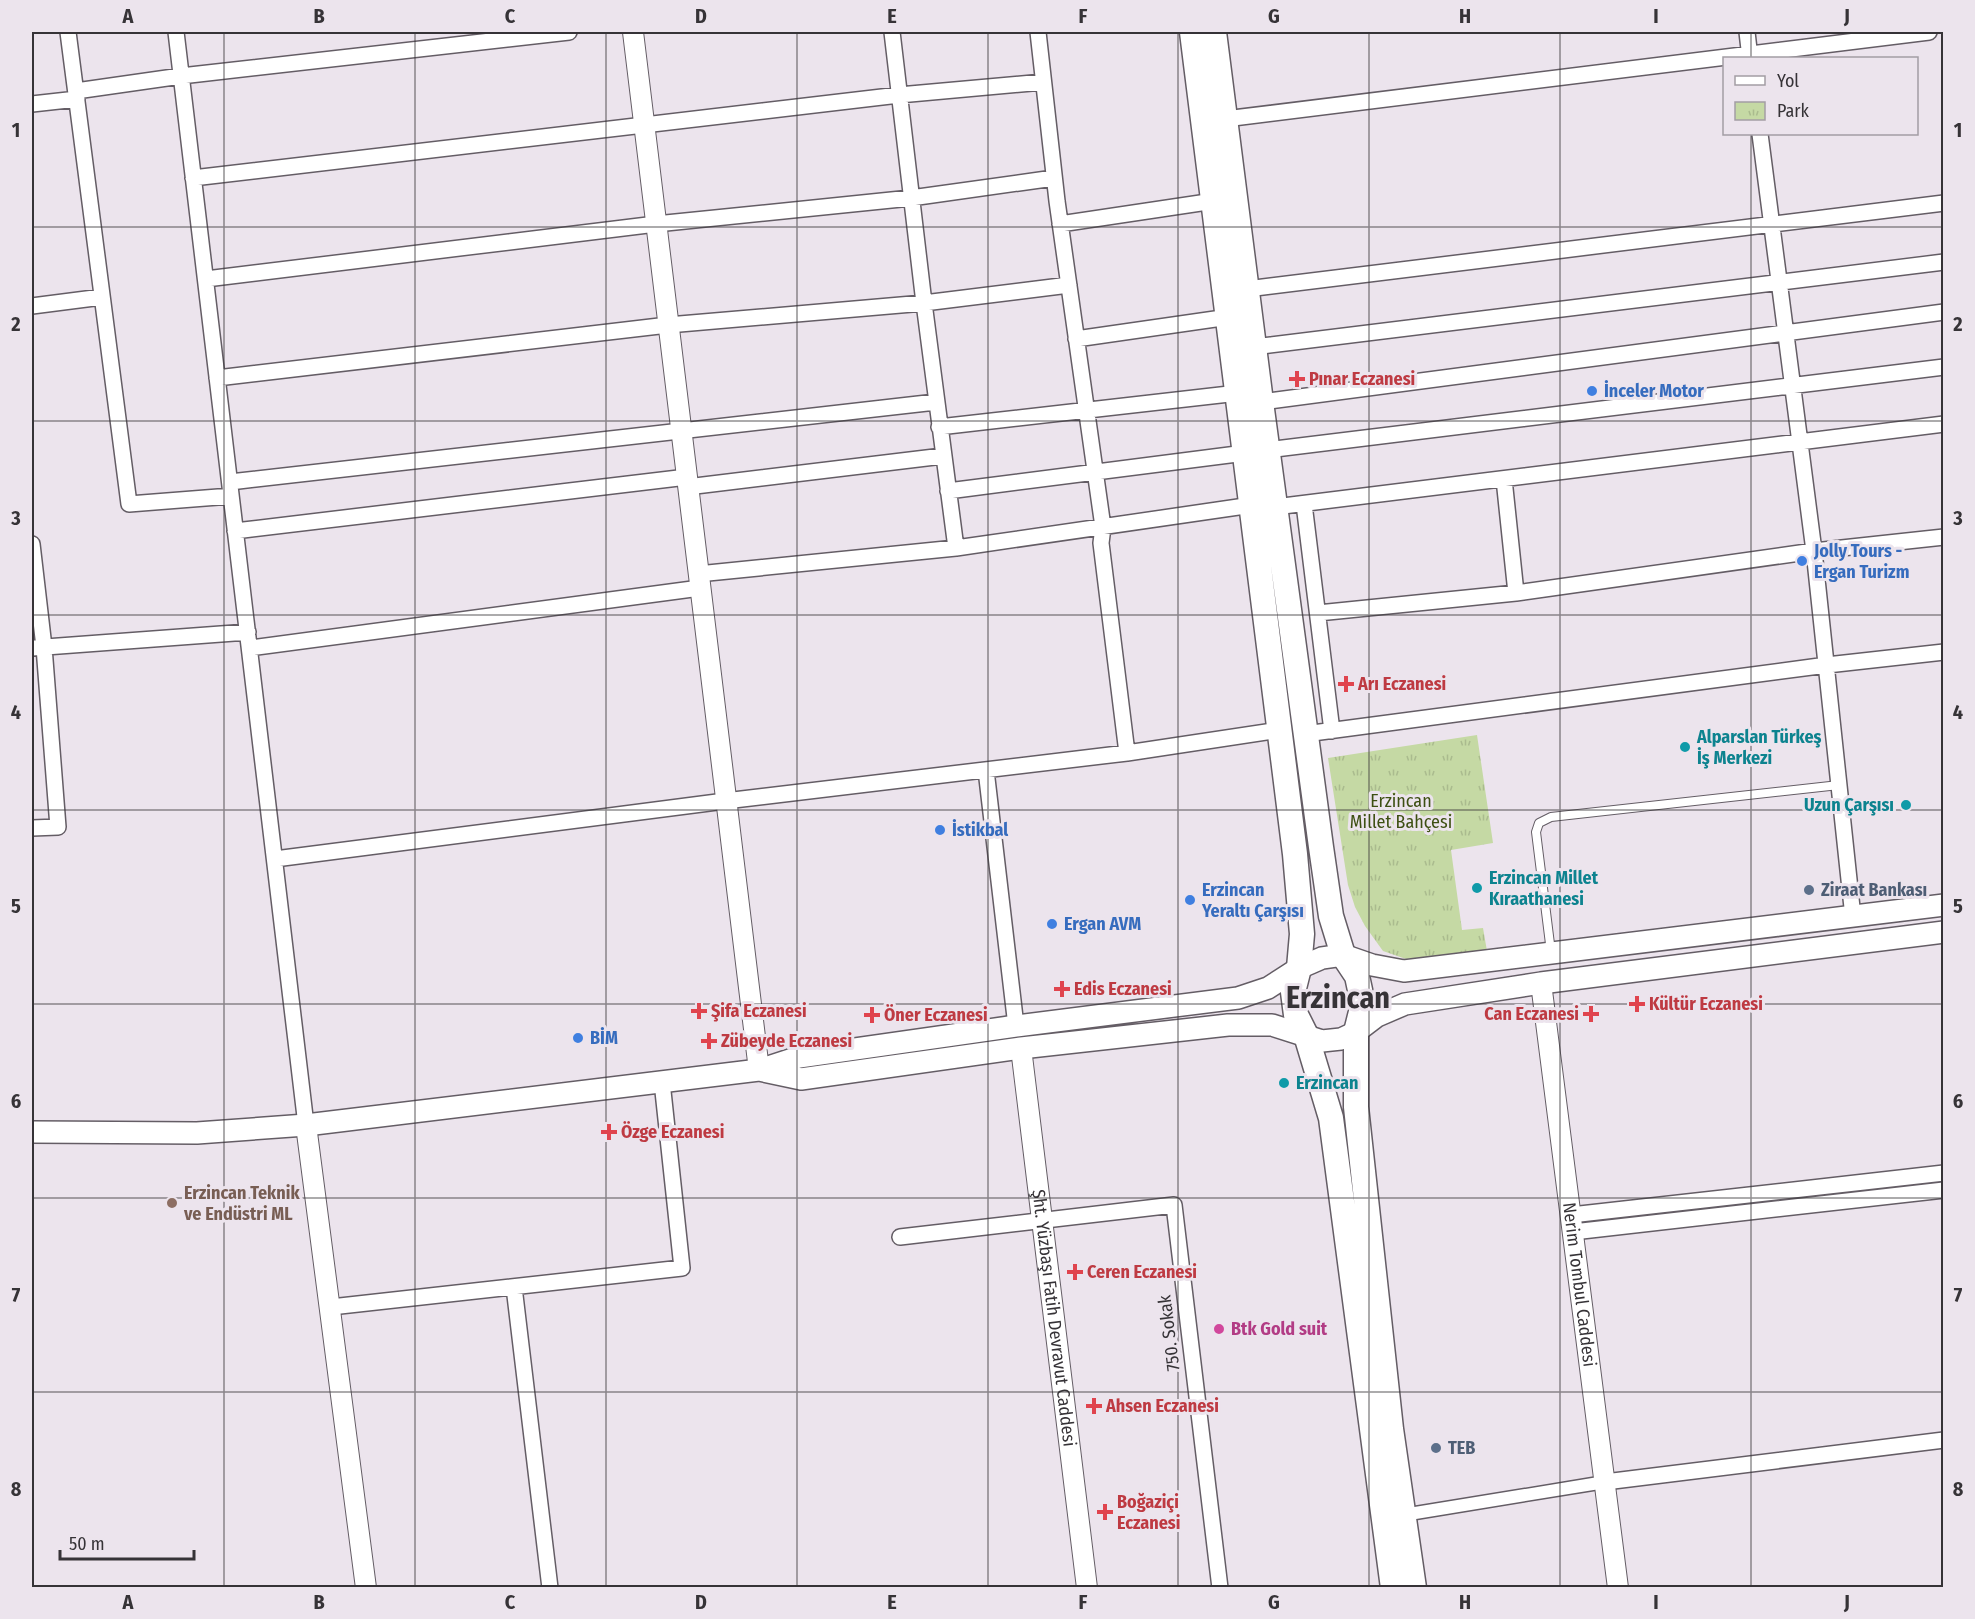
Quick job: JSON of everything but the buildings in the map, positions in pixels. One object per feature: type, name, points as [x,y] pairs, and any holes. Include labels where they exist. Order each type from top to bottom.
[{"type":"main road","points":[[1192,32],[1238,393],[1256,452],[1305,734],[1331,916],[1343,955],[1357,976],[1363,1004],[1356,1032],[1356,1107],[1391,1430],[1414,1587]]},
{"type":"main road","points":[[1214,32],[1261,402],[1256,452]]},
{"type":"main road","points":[[1264,506],[1279,730],[1302,933],[1299,968],[1293,992],[1296,1015],[1306,1035],[1330,1118],[1393,1587]]},
{"type":"main road","points":[[32,1132],[196,1133],[306,1125],[759,1070],[799,1057],[1016,1026],[1238,998],[1269,988],[1299,968],[1322,958],[1343,955],[1372,965],[1404,971],[1944,905]]},
{"type":"main road","points":[[759,1070],[801,1079],[1021,1048],[1228,1025],[1272,1025],[1322,1041],[1341,1039],[1356,1032],[1377,1016],[1405,1004],[1541,983],[1944,932]]},
{"type":"street","points":[[68,32],[129,504],[681,431],[936,402]]},
{"type":"street","points":[[176,32],[306,1125],[366,1587]]},
{"type":"street","points":[[32,105],[181,76],[569,32]]},
{"type":"street","points":[[633,32],[759,1070]]},
{"type":"street","points":[[892,32],[939,427],[956,548]]},
{"type":"street","points":[[1038,32],[1060,225],[1102,527],[1101,543],[1127,753]]},
{"type":"street","points":[[1747,32],[1750,57],[1929,32]]},
{"type":"street","points":[[1225,118],[1723,60]]},
{"type":"street","points":[[194,178],[899,95],[1044,82]]},
{"type":"street","points":[[1760,135],[1814,551],[1853,917]]},
{"type":"street","points":[[206,279],[656,224],[911,198],[1054,178]]},
{"type":"street","points":[[1060,225],[1214,201]]},
{"type":"street","points":[[1247,289],[1944,203]]},
{"type":"street","points":[[1254,347],[1944,262]]},
{"type":"street","points":[[217,378],[668,325],[924,303],[1069,285]]},
{"type":"street","points":[[32,306],[102,297]]},
{"type":"street","points":[[1261,402],[1944,312]]},
{"type":"street","points":[[1076,339],[1229,317]]},
{"type":"street","points":[[948,491],[1944,367]]},
{"type":"street","points":[[939,427],[1238,393]]},
{"type":"street","points":[[250,648],[699,581],[1102,527],[1944,424]]},
{"type":"street","points":[[236,531],[943,456]]},
{"type":"street","points":[[1503,478],[1516,593]]},
{"type":"street","points":[[1304,504],[1332,730]]},
{"type":"street","points":[[1318,613],[1516,593],[1814,551],[1944,537]]},
{"type":"street","points":[[32,544],[38,648],[58,827],[32,828]]},
{"type":"street","points":[[38,648],[248,632]]},
{"type":"street","points":[[1305,734],[1827,665],[1944,652]]},
{"type":"street","points":[[275,859],[725,801],[1127,753],[1279,730]]},
{"type":"street","points":[[986,770],[1016,1026]]},
{"type":"street","name":"Nerim Tombul Caddesi","points":[[1541,983],[1618,1587]]},
{"type":"street","name":"Şht. Yüzbaşı Fatih Devravut Caddesi","points":[[1021,1048],[1087,1587]]},
{"type":"street","points":[[331,1307],[682,1268],[662,1082]]},
{"type":"street","points":[[1572,1223],[1944,1173]]},
{"type":"street","points":[[1572,1223],[1944,1190]]},
{"type":"street","name":"750. Sokak","points":[[1042,1220],[1174,1205],[1220,1587]]},
{"type":"street","points":[[900,1237],[1042,1220]]},
{"type":"street","points":[[514,1287],[550,1587]]},
{"type":"street","points":[[1404,1515],[1605,1482],[1944,1440]]},
{"type":"lane","points":[[1551,954],[1536,832],[1539,823],[1551,817],[1839,785]]},
{"type":"green space","name":"Erzincan Millet Bahçesi","points":[[1477,735],[1493,843],[1451,850],[1462,930],[1483,928],[1487,951],[1406,959],[1383,951],[1365,926],[1355,907],[1348,885],[1328,758]]},
{"type":"place","name":"Pınar Eczanesi","points":[[1297,379]]},
{"type":"place","name":"İnceler Motor","points":[[1592,391]]},
{"type":"place","name":"Jolly Tours - Ergan Turizm","points":[[1802,561]]},
{"type":"place","name":"Arı Eczanesi","points":[[1346,684]]},
{"type":"place","name":"Alparslan Türkeş İş Merkezi","points":[[1685,747]]},
{"type":"place","name":"Uzun Çarşısı","points":[[1906,805]]},
{"type":"place","name":"İstikbal","points":[[940,830]]},
{"type":"place","name":"Erzincan Millet Kıraathanesi","points":[[1477,888]]},
{"type":"place","name":"Ziraat Bankası","points":[[1809,890]]},
{"type":"place","name":"Erzincan Yeraltı Çarşısı","points":[[1190,900]]},
{"type":"place","name":"Ergan AVM","points":[[1052,924]]},
{"type":"place","name":"Edis Eczanesi","points":[[1062,989]]},
{"type":"place","name":"Kültür Eczanesi","points":[[1637,1004]]},
{"type":"place","name":"Şifa Eczanesi","points":[[699,1011]]},
{"type":"place","name":"Can Eczanesi","points":[[1591,1014]]},
{"type":"place","name":"Öner Eczanesi","points":[[872,1015]]},
{"type":"place","name":"BİM","points":[[578,1038]]},
{"type":"place","name":"Zübeyde Eczanesi","points":[[709,1041]]},
{"type":"place","name":"Erzincan","points":[[1284,1083]]},
{"type":"place","name":"Özge Eczanesi","points":[[609,1132]]},
{"type":"place","name":"Erzincan Teknik ve Endüstri ML","points":[[172,1203]]},
{"type":"place","name":"Ceren Eczanesi","points":[[1075,1272]]},
{"type":"place","name":"Btk Gold suit","points":[[1219,1329]]},
{"type":"place","name":"Ahsen Eczanesi","points":[[1094,1406]]},
{"type":"place","name":"TEB","points":[[1436,1448]]},
{"type":"place","name":"Boğaziçi Eczanesi","points":[[1105,1512]]},
{"type":"district","name":"Erzincan","points":[[1338,998]]}]
